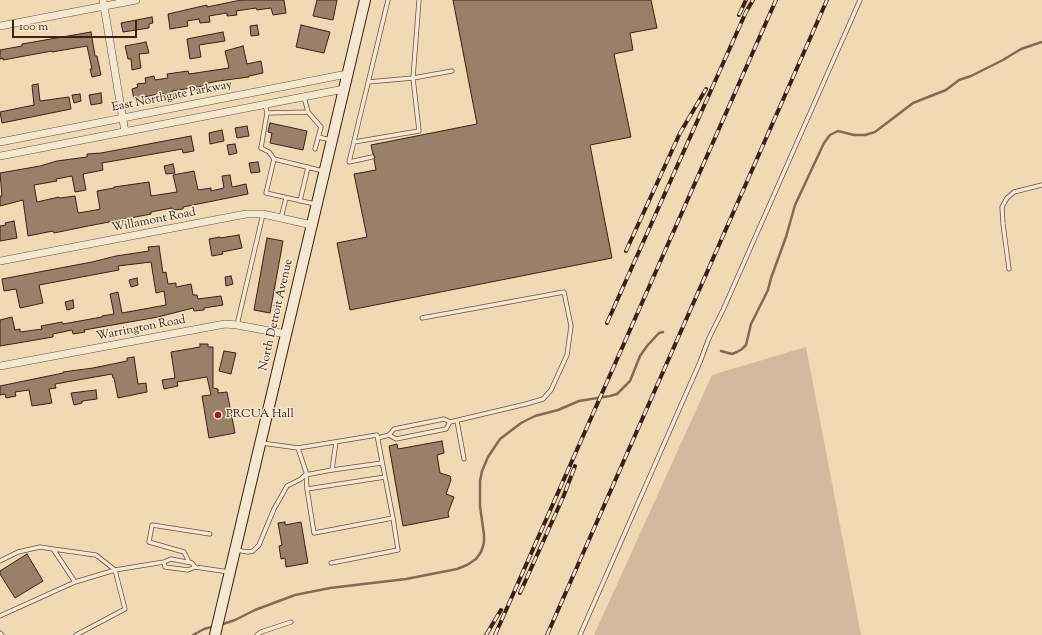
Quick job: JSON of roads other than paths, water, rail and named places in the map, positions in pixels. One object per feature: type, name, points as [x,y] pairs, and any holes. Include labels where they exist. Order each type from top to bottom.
[{"type":"main road","name":"North Detroit Avenue","points":[[215,635],[365,0]]},
{"type":"street","points":[[0,26],[103,3],[136,0]]},
{"type":"street","points":[[103,3],[125,132]]},
{"type":"street","name":"East Northgate Parkway","points":[[0,142],[347,74]]},
{"type":"street","name":"East Northgate Parkway","points":[[0,156],[344,89]]},
{"type":"street","name":"Willamont Road","points":[[0,261],[246,214],[263,214],[312,225]]},
{"type":"street","name":"Warrington Road","points":[[0,366],[213,326],[237,325],[286,334]]},
{"type":"lane","points":[[372,157],[349,162],[388,0]]},
{"type":"lane","points":[[354,142],[418,131],[413,78],[419,0]]},
{"type":"lane","points":[[580,635],[700,362],[709,338],[726,303],[860,0]]},
{"type":"lane","points":[[368,82],[413,78],[452,71]]},
{"type":"lane","points":[[304,97],[308,112],[321,127],[315,149]]},
{"type":"lane","points":[[265,104],[267,113],[262,148],[269,152],[274,159],[324,171]]},
{"type":"lane","points":[[267,113],[308,112]]},
{"type":"lane","points":[[318,137],[331,140]]},
{"type":"lane","points":[[274,159],[266,193],[317,205]]},
{"type":"lane","points":[[300,201],[308,167]]},
{"type":"lane","points":[[1009,268],[1002,224],[1002,207],[1007,198],[1014,192],[1042,185]]},
{"type":"lane","points":[[281,218],[286,198]]},
{"type":"lane","points":[[237,325],[263,214]]},
{"type":"lane","points":[[378,438],[389,435],[394,429],[444,420],[450,422],[456,421],[526,404],[543,398],[551,390],[567,355],[571,326],[564,292],[422,318]]},
{"type":"lane","points":[[456,421],[464,459]]},
{"type":"lane","points":[[389,435],[396,439],[446,429],[450,422]]},
{"type":"lane","points":[[260,443],[298,448],[377,435],[398,550],[331,563]]},
{"type":"lane","points":[[332,470],[336,442]]},
{"type":"lane","points":[[298,448],[306,472],[305,475],[314,533],[393,518]]},
{"type":"lane","points":[[235,550],[248,552],[253,551],[259,545],[274,509],[287,486],[301,479],[305,475],[382,463]]},
{"type":"lane","points":[[307,489],[385,477]]},
{"type":"lane","points":[[188,562],[184,552],[149,542],[152,525],[210,534]]},
{"type":"lane","points":[[0,561],[18,552],[40,547],[96,555],[115,570],[125,609],[76,635]]},
{"type":"lane","points":[[53,549],[75,582]]},
{"type":"lane","points":[[0,616],[75,582],[115,570],[164,562],[171,559],[192,563],[195,567]]},
{"type":"lane","points":[[164,562],[164,567],[188,570],[195,567],[230,572]]},
{"type":"lane","points":[[257,635],[261,632],[291,622]]},
{"type":"waterway","points":[[721,351],[732,354],[742,349],[746,345],[751,324],[768,290],[795,205],[824,143],[830,135],[838,131],[854,135],[865,135],[875,132],[913,103],[946,90],[959,80],[971,76],[1021,49],[1042,42]]},
{"type":"waterway","points":[[220,625],[295,595],[330,588],[406,579],[457,569],[467,565],[476,559],[481,552],[484,543],[480,506],[480,481],[482,471],[488,457],[500,439],[521,423],[535,416],[558,410],[579,401],[617,394],[630,381],[640,356],[647,346],[659,333],[663,332]]},
{"type":"waterway","points":[[193,635],[204,629],[215,626]]},
{"type":"railway","points":[[739,15],[746,0]]},
{"type":"railway","points":[[607,323],[746,12],[753,0]]},
{"type":"railway","points":[[495,635],[776,0]]},
{"type":"railway","points":[[547,635],[827,0]]},
{"type":"railway","points":[[626,251],[680,133],[706,89]]},
{"type":"railway","points":[[520,593],[564,495],[575,466]]},
{"type":"railway","points":[[486,635],[501,610]]},
{"type":"place","name":"PRCUA Hall","points":[[218,415]]}]
